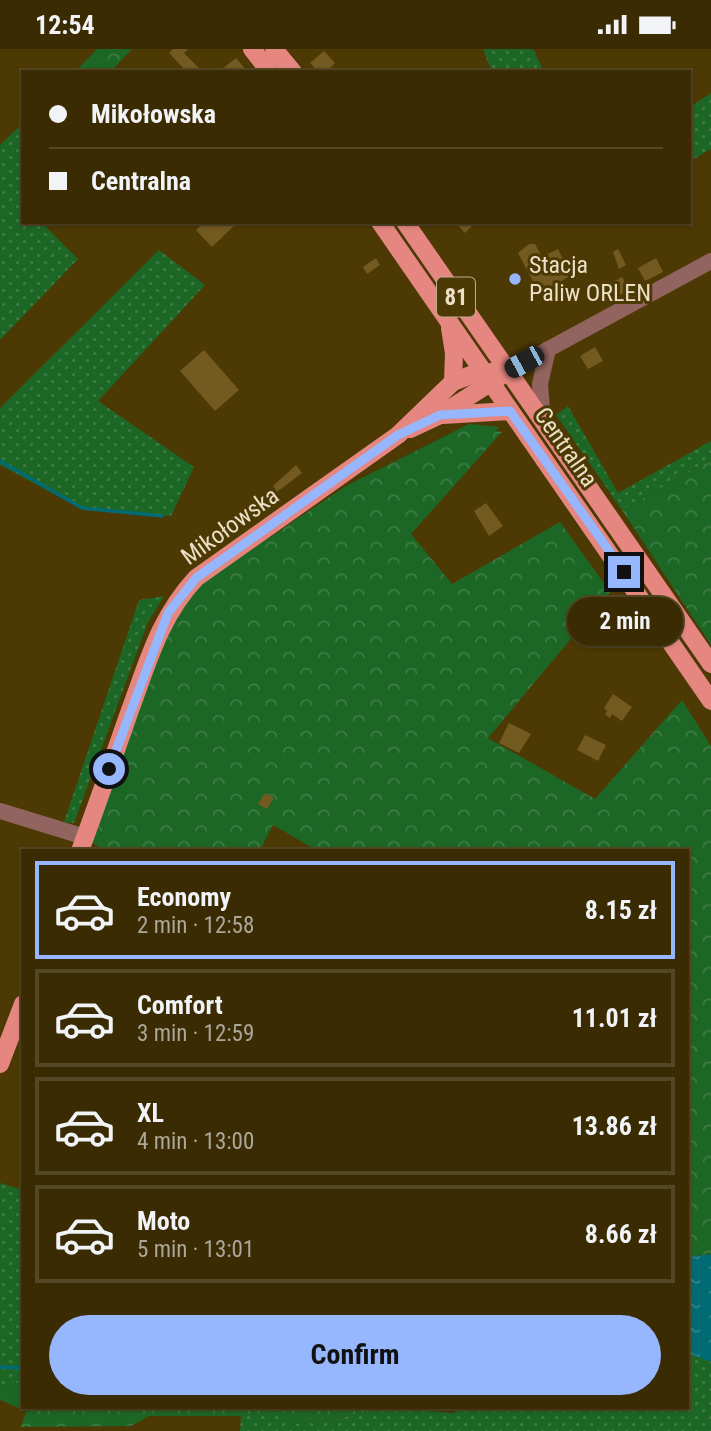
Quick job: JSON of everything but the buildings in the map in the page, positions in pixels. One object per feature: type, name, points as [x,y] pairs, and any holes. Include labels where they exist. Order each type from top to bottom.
[{"type":"main road","points":[[251,49],[268,70]]},
{"type":"main road","points":[[274,49],[291,70]]},
{"type":"main road","name":"Centralna","points":[[381,224],[711,701]]},
{"type":"main road","name":"Centralna","points":[[406,224],[711,664]]},
{"type":"main road","points":[[450,324],[454,353],[453,381]]},
{"type":"main road","name":"Mikołowska","points":[[82,844],[152,648],[168,613],[182,593],[196,578],[398,435],[453,381],[487,377],[508,371]]},
{"type":"main road","name":"Mikołowska","points":[[398,435],[440,415],[487,377]]},
{"type":"main road","points":[[440,415],[510,411]]},
{"type":"main road","points":[[0,1065],[21,1010]]},
{"type":"street","points":[[508,371],[711,261]]},
{"type":"street","points":[[543,421],[540,384],[548,349]]},
{"type":"street","points":[[0,811],[82,844]]},
{"type":"green space","points":[[97,49],[132,49],[112,70],[77,70]]},
{"type":"green space","points":[[483,49],[533,49],[543,70],[491,70]]},
{"type":"green space","points":[[711,93],[711,149],[691,160],[691,106]]},
{"type":"green space","points":[[21,125],[21,224],[43,224],[78,259],[0,340],[0,145]]},
{"type":"green space","points":[[159,250],[205,285],[98,401],[194,467],[171,516],[84,510],[0,465],[0,408]]},
{"type":"green space","points":[[568,406],[618,493],[711,441],[711,460],[622,510],[556,415]]},
{"type":"green space","points":[[469,424],[499,427],[496,431],[502,432],[411,534],[452,584],[560,522],[610,592],[488,738],[595,799],[682,700],[711,746],[711,1254],[689,1257],[689,849],[314,849],[273,825],[261,849],[102,849],[79,835],[168,619],[202,583],[346,486]]},
{"type":"green space","points":[[711,460],[711,645],[622,510]]},
{"type":"green space","points":[[164,596],[148,622],[74,823],[64,822],[139,600]]},
{"type":"green space","points":[[0,1183],[21,1189],[21,1381],[0,1391]]},
{"type":"green space","points":[[689,1353],[711,1362],[711,1431],[240,1431],[241,1416],[287,1410],[287,1425],[357,1415],[371,1409],[453,1413],[460,1409],[689,1409]]},
{"type":"green space","points":[[21,1381],[21,1409],[0,1400],[0,1391]]},
{"type":"green space","points":[[21,1409],[371,1409],[357,1415],[287,1425],[286,1410],[241,1416],[149,1416],[131,1426],[21,1427],[26,1411]]},
{"type":"water","points":[[711,1254],[711,1362],[689,1353],[689,1257]]},
{"type":"waterway","points":[[0,461],[82,508],[162,516]]},
{"type":"waterway","points":[[0,1367],[21,1368]]},
{"type":"place","name":"Stacja Paliw ORLEN","points":[[515,279]]},
{"type":"route","points":[[109,769],[152,648],[168,613],[196,578],[398,435],[440,415],[510,411],[624,572]]}]
